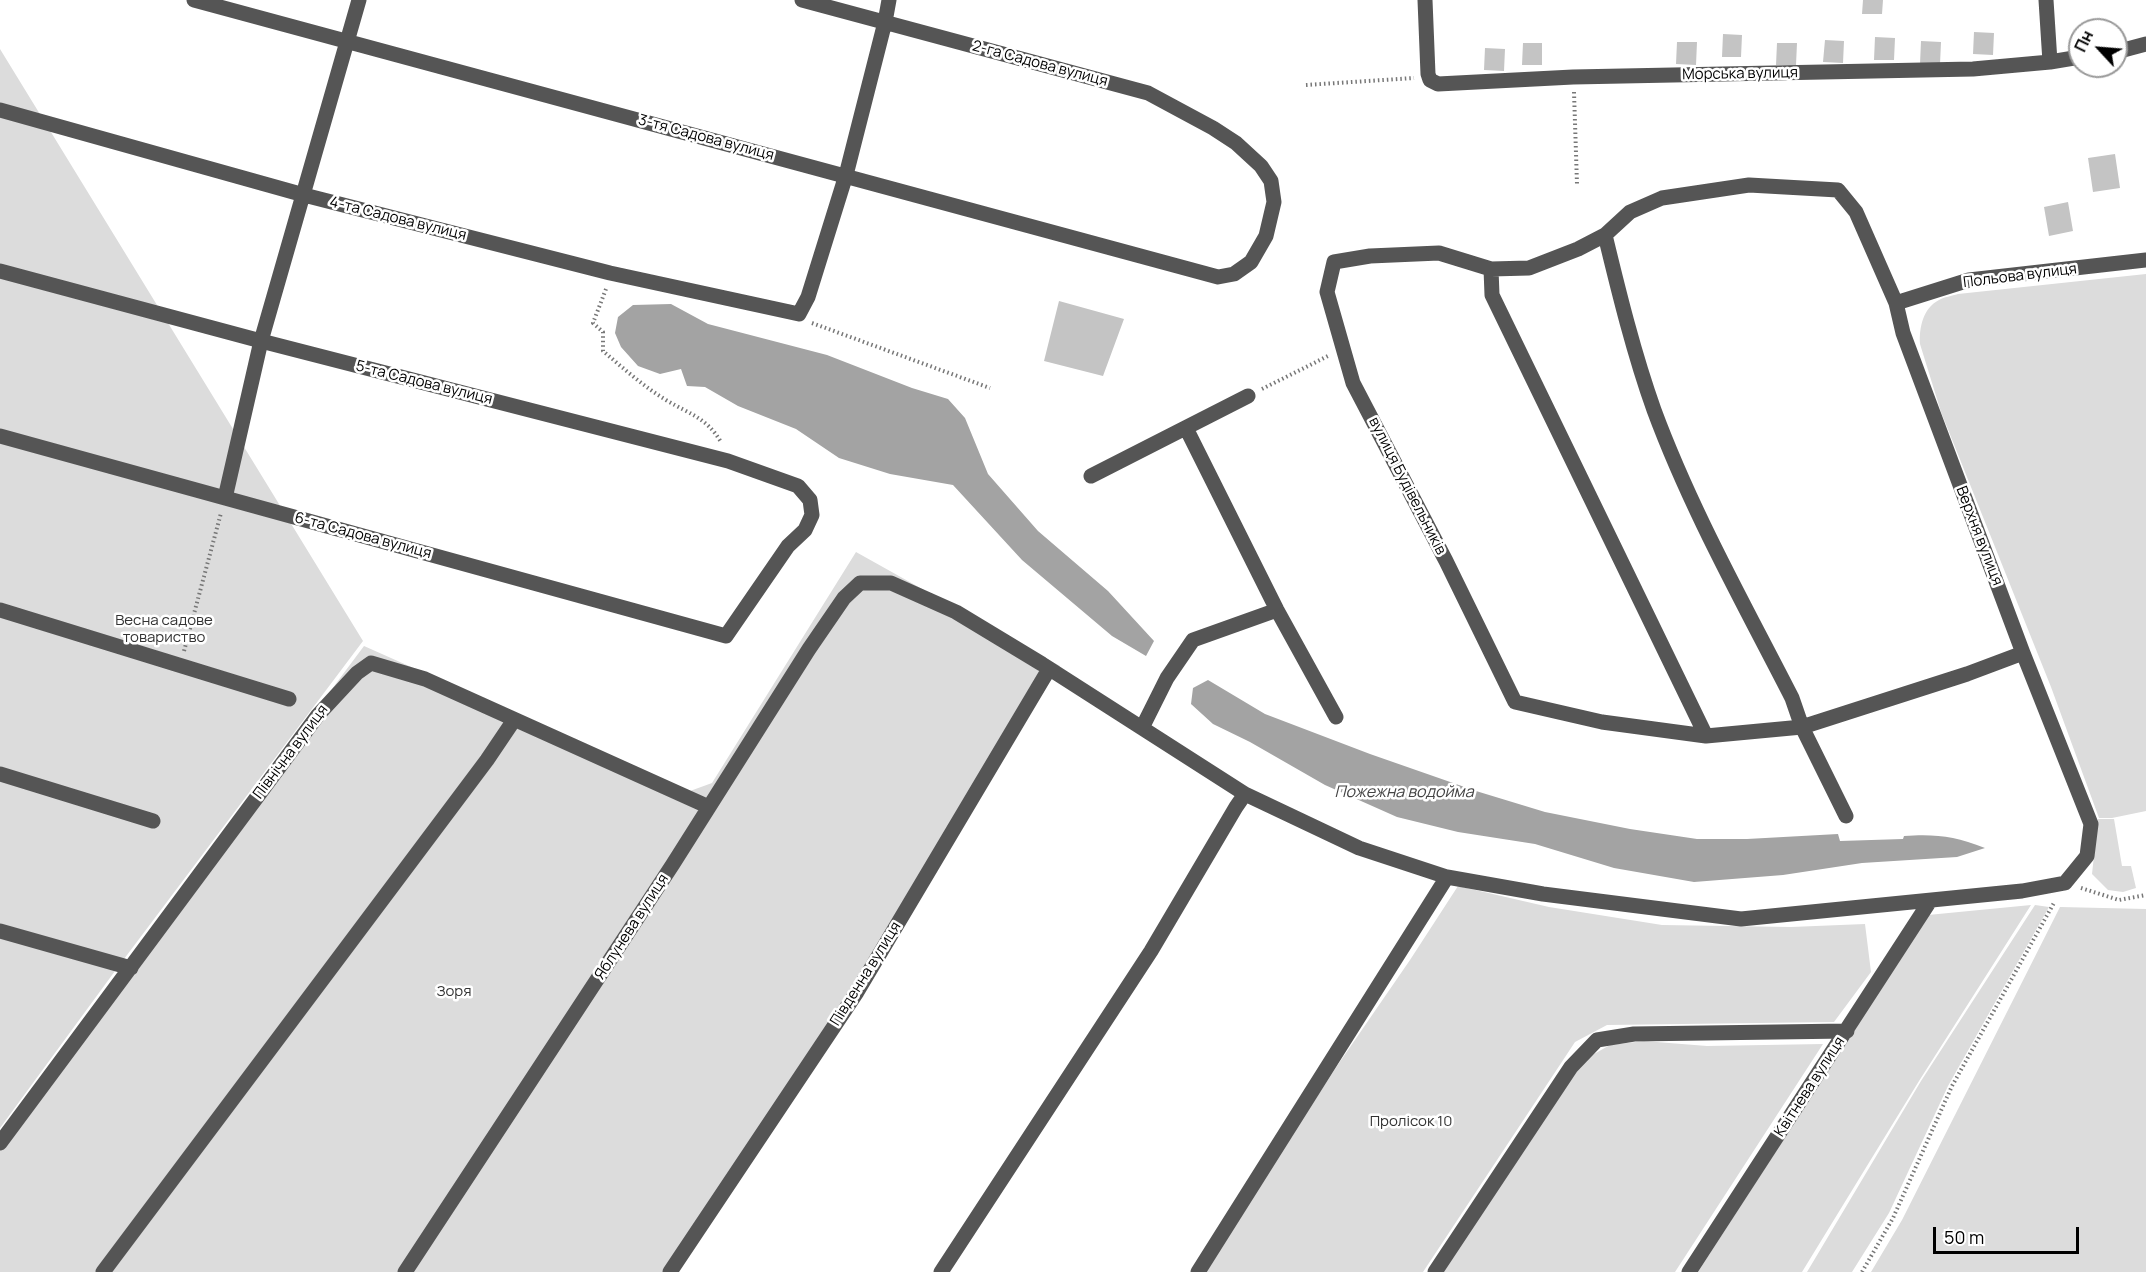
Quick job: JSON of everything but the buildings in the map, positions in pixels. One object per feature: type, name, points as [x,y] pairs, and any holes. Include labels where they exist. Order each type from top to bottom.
[{"type":"street","name":"3-тя Садова вулиця","points":[[194,0],[1218,277]]},
{"type":"street","points":[[225,498],[261,341],[359,0]]},
{"type":"street","name":"2-га Садова вулиця","points":[[802,0],[1148,93],[1236,143],[1261,166],[1271,181],[1274,201],[1266,236],[1251,262],[1234,274],[1218,277]]},
{"type":"street","points":[[799,314],[808,297],[846,175],[889,0]]},
{"type":"street","points":[[1425,0],[1427,68],[1430,80]]},
{"type":"street","points":[[2046,0],[2050,62]]},
{"type":"street","points":[[2128,48],[2146,44]]},
{"type":"street","name":"Морська вулиця","points":[[1430,80],[1438,84],[1455,84],[1573,77],[1973,69],[2068,59]]},
{"type":"street","name":"4-та Садова вулиця","points":[[0,110],[304,195],[610,273],[799,314]]},
{"type":"street","name":"Верхня вулиця","points":[[1605,235],[1630,212],[1662,198],[1749,185],[1838,189],[1856,212],[1896,303],[1903,333],[2091,824],[2087,856],[2065,883]]},
{"type":"street","points":[[1846,816],[1802,727],[1792,698],[1691,500],[1654,410],[1605,235],[1578,249],[1529,268],[1491,269],[1492,295],[1706,736],[1802,727],[1967,674],[2024,653]]},
{"type":"street","name":"вулиця Будівельників","points":[[1491,269],[1439,253],[1370,256],[1334,262],[1327,292],[1353,383],[1446,561],[1515,702],[1602,722],[1706,736]]},
{"type":"street","name":"Польова вулиця","points":[[1896,303],[1969,280],[2146,260]]},
{"type":"street","name":"5-та Садова вулиця","points":[[0,271],[261,341],[728,461],[798,486],[810,500],[812,515],[805,530],[788,546],[726,636]]},
{"type":"street","points":[[1091,476],[1248,396]]},
{"type":"street","points":[[1186,428],[1277,610],[1336,717]]},
{"type":"street","name":"6-та Садова вулиця","points":[[0,436],[726,636]]},
{"type":"street","name":"Яблунева вулиця","points":[[405,1272],[709,807],[808,650],[844,598],[860,583],[891,583],[956,612],[1049,669]]},
{"type":"street","points":[[0,610],[289,699]]},
{"type":"street","points":[[1142,728],[1167,678],[1193,640],[1277,610]]},
{"type":"street","name":"Північна вулиця","points":[[0,1143],[318,715],[357,673],[371,663],[425,679],[709,807]]},
{"type":"street","points":[[1049,669],[1245,794],[1359,848],[1447,878],[1543,894],[1741,920],[2022,891],[2065,883]]},
{"type":"street","name":"Південна вулиця","points":[[670,1272],[857,992],[1049,669]]},
{"type":"street","points":[[104,1272],[487,760],[514,720]]},
{"type":"street","points":[[0,774],[153,821]]},
{"type":"street","points":[[941,1272],[1151,951],[1245,794]]},
{"type":"street","points":[[1198,1272],[1447,878]]},
{"type":"street","name":"Квітнева вулиця","points":[[1689,1272],[1930,901]]},
{"type":"street","points":[[0,931],[131,968]]},
{"type":"street","points":[[1436,1272],[1571,1067],[1597,1040],[1634,1034],[1847,1030]]},
{"type":"path","points":[[1573,77],[1577,184]]},
{"type":"path","points":[[1306,85],[1419,78],[1430,80]]},
{"type":"path","points":[[610,273],[593,323],[603,332],[603,351],[665,400],[701,418],[715,433],[726,451],[728,461]]},
{"type":"path","points":[[799,314],[813,324],[990,388]]},
{"type":"path","points":[[1248,396],[1344,349]]},
{"type":"path","points":[[180,665],[225,498]]},
{"type":"path","points":[[1862,1272],[1893,1218],[1952,1086],[2065,883],[2119,900],[2146,895]]},
{"type":"green space","name":"Весна садове товариство","points":[[0,49],[363,641],[0,1128]]},
{"type":"green space","points":[[2146,274],[2146,811],[2112,818],[2099,818],[2051,687],[1941,412],[1920,344],[1920,332],[1929,308],[1943,298],[1958,294]]},
{"type":"green space","name":"Зоря","points":[[856,552],[1060,666],[674,1272],[0,1272],[0,1133],[364,646],[690,791],[712,783]]},
{"type":"green space","points":[[2098,819],[2114,819],[2122,866],[2131,866],[2136,888],[2123,892],[2108,890],[2092,874]]},
{"type":"green space","name":"Пролісок 10","points":[[1458,886],[1549,907],[1662,925],[1791,927],[1865,924],[1871,972],[1834,1022],[1607,1025],[1575,1042],[1423,1272],[1203,1272],[1337,1066]]},
{"type":"green space","points":[[2031,905],[1919,1081],[1802,1272],[1698,1272],[1928,915]]},
{"type":"green space","points":[[2035,905],[2049,907],[1948,1086],[1889,1213],[1852,1272],[1807,1272],[1921,1081]]},
{"type":"green space","points":[[2060,907],[2146,909],[2146,1272],[1871,1272],[1902,1220]]},
{"type":"green space","points":[[1644,1041],[1707,1046],[1823,1044],[1675,1272],[1443,1272],[1577,1068],[1610,1045]]},
{"type":"water","points":[[671,304],[708,324],[827,355],[912,388],[948,399],[965,418],[988,474],[1038,531],[1108,591],[1154,641],[1146,656],[1112,636],[1022,560],[953,485],[890,474],[839,458],[796,429],[738,406],[705,387],[687,386],[681,369],[660,374],[638,366],[621,347],[615,333],[618,317],[633,305]]},
{"type":"water","name":"Пожежна водойма","points":[[1208,680],[1265,714],[1370,754],[1545,812],[1630,829],[1697,839],[1838,834],[1840,841],[1903,839],[1904,836],[1926,835],[1954,838],[1985,848],[1957,857],[1862,863],[1783,875],[1694,882],[1614,868],[1535,844],[1458,832],[1397,817],[1325,785],[1250,742],[1213,724],[1191,704],[1193,688]]}]
